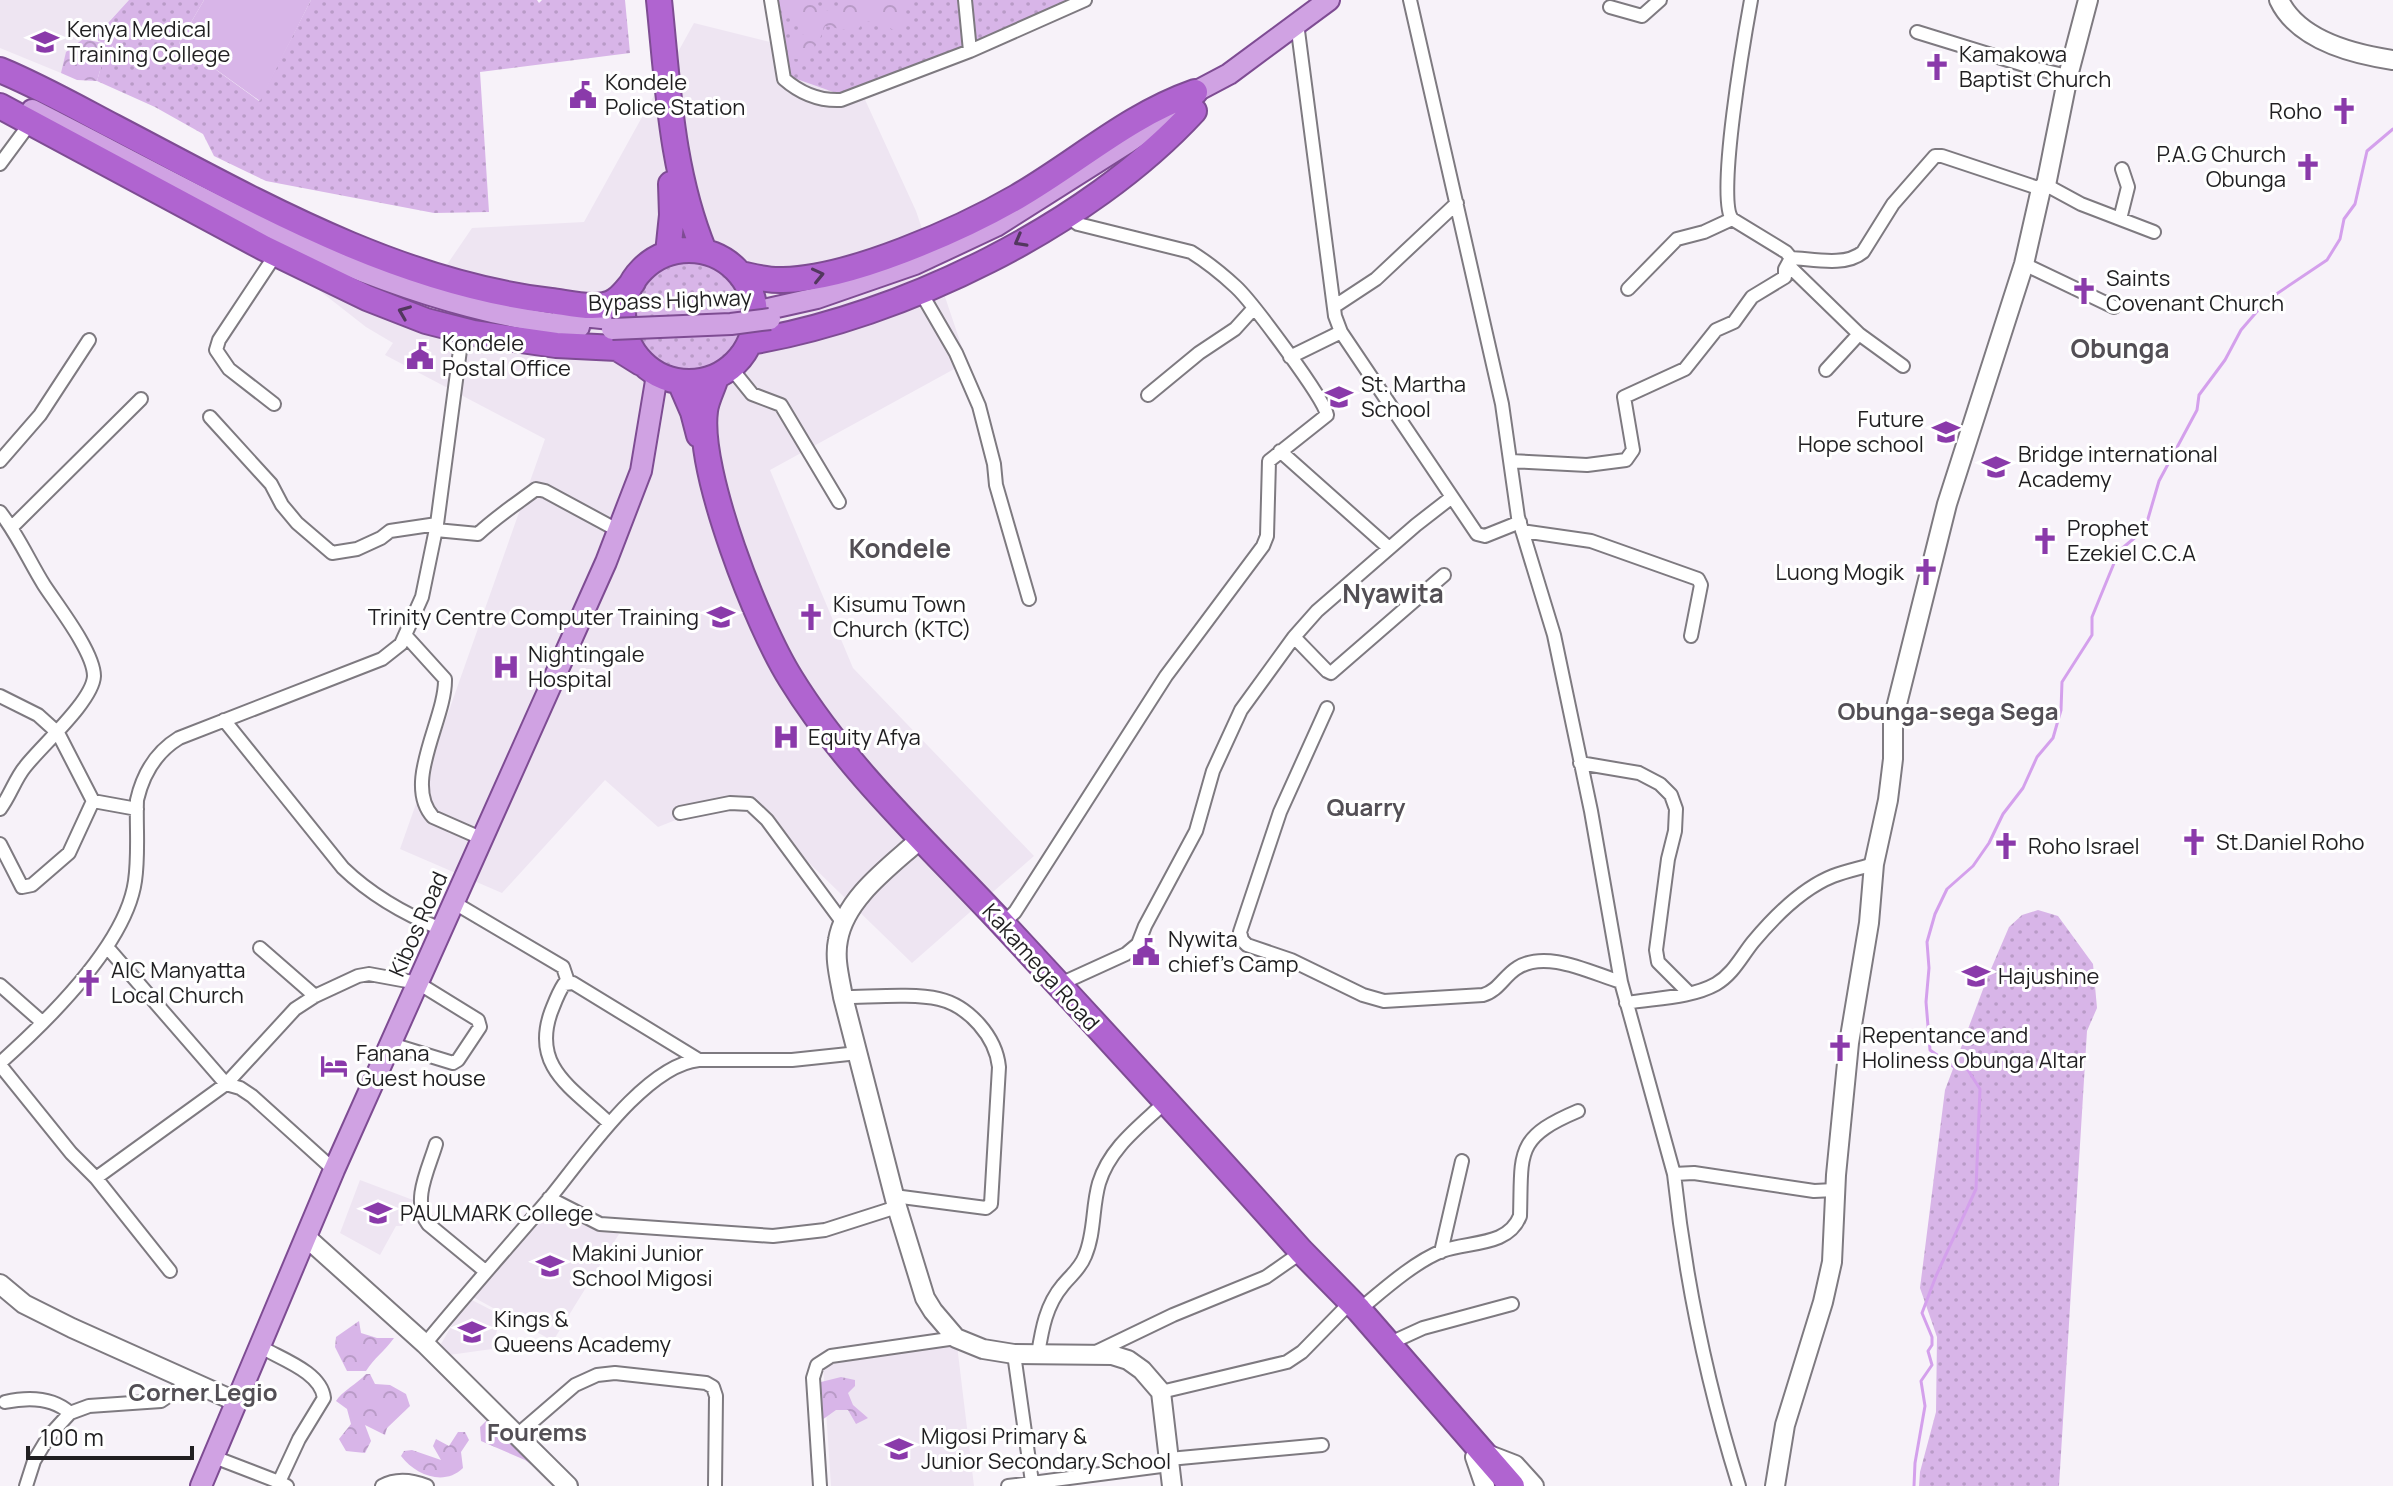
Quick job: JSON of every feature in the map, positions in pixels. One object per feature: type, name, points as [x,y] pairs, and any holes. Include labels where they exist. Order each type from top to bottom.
[{"type":"highway","points":[[651,0],[671,176],[672,215],[668,253]]},
{"type":"highway","points":[[659,0],[679,177],[704,251]]},
{"type":"highway","points":[[0,70],[267,206],[380,257],[426,274],[485,290],[600,305],[615,301],[642,270],[668,253],[704,251],[718,256],[741,274],[754,300],[755,328],[742,357],[724,372],[698,382],[659,373],[617,348],[556,345],[473,333],[426,321],[367,298],[276,254],[0,106]]},
{"type":"highway","points":[[741,274],[772,280],[807,278],[907,250],[1017,197],[1148,111],[1194,101]]},
{"type":"highway","points":[[750,342],[835,322],[920,291],[977,265],[1066,216],[1137,166],[1168,139],[1194,101]]},
{"type":"highway","points":[[633,282],[626,295],[623,324],[627,338],[659,373]]},
{"type":"highway","name":"Kakamega Road","points":[[724,372],[705,411],[712,475],[754,607],[789,677],[824,728],[1301,1251],[1478,1455],[1512,1486]]},
{"type":"highway","name":"Kakamega Road","points":[[659,373],[693,412],[711,491],[749,610],[786,681],[821,730],[917,842],[1296,1256],[1388,1344],[1478,1455],[1498,1486]]},
{"type":"main road","name":"Bypass Highway","points":[[0,94],[283,237],[374,272],[489,300],[601,320],[686,317],[768,309],[817,298],[915,264],[996,226],[1130,146],[1329,0]]},
{"type":"main road","name":"Bypass Highway","points":[[0,81],[374,272]]},
{"type":"main road","name":"Kibos Road","points":[[201,1486],[334,1170],[619,531],[646,452],[659,373]]},
{"type":"street","points":[[771,0],[784,79],[793,87],[825,101],[841,100],[970,51],[1085,0]]},
{"type":"street","points":[[965,0],[970,51]]},
{"type":"street","points":[[1410,0],[1502,404],[1521,526],[1554,635],[1621,982],[1674,1174],[1680,1222],[1711,1381],[1739,1486]]},
{"type":"street","points":[[1610,7],[1642,16],[1660,0]]},
{"type":"street","points":[[1751,0],[1737,77],[1729,159],[1728,212],[1732,219],[1786,252],[1790,262],[1859,334],[1903,366]]},
{"type":"street","points":[[1775,1486],[1785,1425],[1823,1302],[1832,1262],[1835,1190],[1849,1043],[1869,923],[1874,864],[1888,800],[1893,759],[1893,720],[1947,504],[2024,264],[2088,0]]},
{"type":"street","points":[[2279,0],[2292,21],[2304,30],[2368,57],[2393,60]]},
{"type":"street","points":[[1297,23],[1341,332],[1482,537],[1521,526],[1591,541],[1698,579],[1701,588],[1691,636]]},
{"type":"street","points":[[1917,32],[2068,76]]},
{"type":"street","points":[[0,164],[31,122]]},
{"type":"street","points":[[1790,262],[1845,260],[1863,252],[1893,204],[1935,156],[2043,187],[2154,232]]},
{"type":"street","points":[[2120,219],[2128,187],[2122,169]]},
{"type":"street","points":[[1335,306],[1376,279],[1407,253],[1457,203]]},
{"type":"street","points":[[1002,924],[1015,912],[1166,676],[1263,546],[1267,536],[1269,461],[1327,415],[1323,402],[1238,288],[1191,252],[1078,224],[1066,216]]},
{"type":"street","points":[[1628,289],[1677,239],[1704,232],[1732,219]]},
{"type":"street","points":[[274,404],[246,385],[229,369],[216,350],[219,340],[276,254]]},
{"type":"street","points":[[1511,461],[1587,465],[1626,460],[1633,450],[1624,397],[1685,369],[1716,330],[1734,322],[1752,297],[1785,277],[1790,262]]},
{"type":"street","points":[[2024,264],[2114,307]]},
{"type":"street","points":[[920,291],[956,353],[979,406],[994,464],[996,485],[1029,599]]},
{"type":"street","points":[[1148,395],[1199,353],[1235,329],[1254,308]]},
{"type":"street","points":[[1290,357],[1341,332]]},
{"type":"street","points":[[1826,370],[1859,334]]},
{"type":"street","points":[[0,461],[40,415],[89,340]]},
{"type":"street","points":[[170,1271],[0,1064],[66,997],[107,947],[125,915],[135,883],[137,809],[143,778],[165,748],[179,738],[382,659],[394,651],[406,636],[422,597],[437,527],[460,350]]},
{"type":"street","points":[[724,372],[752,394],[781,405],[839,502]]},
{"type":"street","points":[[12,527],[141,399]]},
{"type":"street","points":[[210,417],[271,484],[282,505],[297,523],[332,553],[357,549],[390,531],[437,527],[478,534],[497,516],[513,509],[536,489],[619,531]]},
{"type":"street","points":[[1280,451],[1389,548]]},
{"type":"street","points":[[1058,985],[1126,954],[1138,944],[1196,831],[1211,776],[1234,725],[1294,637],[1317,611],[1452,497]]},
{"type":"street","points":[[0,512],[80,641],[94,676],[86,697],[65,720],[58,733],[24,768],[0,809]]},
{"type":"street","points":[[1294,637],[1331,673],[1444,575]]},
{"type":"street","points":[[406,636],[445,679],[421,783],[428,812],[483,839]]},
{"type":"street","points":[[0,696],[38,715],[58,733],[93,801]]},
{"type":"street","points":[[1327,708],[1280,812],[1240,932],[1247,945],[1291,960],[1353,991],[1384,1001],[1483,995],[1495,990],[1514,970],[1533,960],[1554,962],[1621,982]]},
{"type":"street","points":[[224,720],[343,868],[386,901],[441,929]]},
{"type":"street","points":[[1580,763],[1639,773],[1660,784],[1671,795],[1676,809],[1675,831],[1668,859],[1656,950],[1658,962],[1688,992]]},
{"type":"street","points":[[93,801],[137,809]]},
{"type":"street","points":[[0,844],[17,881],[22,887],[32,885],[69,853],[93,801]]},
{"type":"street","points":[[680,813],[730,803],[750,804],[767,820],[843,923]]},
{"type":"street","points":[[917,842],[858,898],[843,923],[837,942],[837,962],[843,997],[896,1202],[925,1298],[956,1338],[983,1349],[1014,1354],[1112,1355],[1128,1360],[1142,1370],[1161,1392],[1172,1486]]},
{"type":"street","points":[[1626,1003],[1705,989],[1725,977],[1771,923],[1818,884],[1832,876],[1874,864]]},
{"type":"street","points":[[453,902],[563,967],[568,982],[699,1060]]},
{"type":"street","points":[[107,947],[226,1084],[252,1096],[334,1170]]},
{"type":"street","points":[[260,948],[315,996]]},
{"type":"street","points":[[96,1178],[226,1084],[291,1013],[315,996],[365,974],[418,983],[473,1016],[480,1027],[453,1063],[391,1044]]},
{"type":"street","points":[[568,982],[558,994],[547,1024],[546,1052],[555,1071],[609,1123]]},
{"type":"street","points":[[0,985],[42,1022]]},
{"type":"street","points":[[549,1198],[600,1224],[773,1236],[825,1230],[896,1202],[986,1208],[991,1204],[999,1067],[996,1050],[978,1023],[942,1000],[843,997]]},
{"type":"street","points":[[425,1344],[609,1123],[667,1072],[699,1060],[792,1060],[858,1053]]},
{"type":"street","points":[[1038,1354],[1050,1304],[1085,1256],[1099,1183],[1113,1152],[1160,1107]]},
{"type":"street","points":[[1161,1392],[1287,1362],[1352,1309],[1441,1252],[1495,1238],[1516,1226],[1520,1216],[1524,1149],[1548,1124],[1578,1111]]},
{"type":"street","points":[[436,1144],[422,1189],[422,1216],[485,1271]]},
{"type":"street","points":[[1441,1252],[1462,1161]]},
{"type":"street","points":[[1674,1174],[1694,1173],[1814,1191],[1835,1190]]},
{"type":"street","points":[[306,1237],[425,1344],[568,1486]]},
{"type":"street","points":[[1089,1355],[1173,1315],[1266,1277],[1296,1256]]},
{"type":"street","points":[[0,1284],[24,1304],[60,1322],[237,1402]]},
{"type":"street","points":[[1388,1344],[1423,1328],[1512,1304]]},
{"type":"street","points":[[820,1486],[813,1378],[817,1365],[831,1356],[956,1338]]},
{"type":"street","points":[[214,1457],[283,1484],[299,1439],[324,1398],[323,1390],[307,1373],[261,1347]]},
{"type":"street","points":[[1014,1354],[1032,1482]]},
{"type":"street","points":[[517,1435],[575,1385],[597,1375],[615,1373],[706,1383],[713,1387],[716,1396],[715,1486]]},
{"type":"street","points":[[26,1486],[34,1461],[49,1436],[70,1413],[89,1406],[161,1401],[192,1380]]},
{"type":"street","points":[[5,1402],[41,1399],[70,1413]]},
{"type":"street","points":[[1008,1486],[1169,1462],[1322,1445]]},
{"type":"street","points":[[1485,1486],[1478,1455],[1515,1465],[1534,1486]]},
{"type":"street","points":[[382,1486],[390,1482],[414,1480],[427,1486]]},
{"type":"shaded area","name":"Kenya Medical Training College","points":[[0,0],[129,0],[61,73],[0,48]]},
{"type":"shaded area","points":[[694,23],[786,46],[845,56],[916,211],[967,362],[770,470],[853,668],[1034,856],[912,963],[739,795],[658,827],[605,780],[502,893],[400,849],[545,439],[385,355],[393,343],[366,327],[274,255],[414,313],[472,228],[584,222]]},
{"type":"shaded area","name":"PAULMARK College","points":[[360,1180],[413,1200],[402,1226],[396,1226],[380,1255],[340,1233]]},
{"type":"shaded area","name":"Makini Junior School Migosi","points":[[551,1208],[619,1234],[553,1341],[473,1297]]},
{"type":"shaded area","name":"Kings & Queens Academy","points":[[468,1298],[501,1315],[492,1349],[449,1355],[438,1349]]},
{"type":"shaded area","name":"Migosi Primary & Junior Secondary School","points":[[957,1345],[974,1486],[831,1486],[823,1365]]},
{"type":"green space","points":[[129,0],[204,0],[179,43],[259,101],[311,0],[537,0],[539,3],[542,0],[625,0],[630,53],[480,72],[489,212],[434,213],[266,181],[214,156],[203,134],[155,107],[97,81],[103,60],[113,46],[98,41],[97,35]]},
{"type":"green space","points":[[204,0],[311,0],[260,101],[179,43]]},
{"type":"green space","points":[[778,0],[1069,0],[962,50],[839,94],[791,77]]},
{"type":"green space","points":[[783,0],[811,0],[826,11],[852,0],[904,0],[906,13],[901,28],[893,30],[878,19],[863,23],[856,32],[825,26],[819,41],[805,60],[787,58],[789,41],[804,34],[801,18],[785,18]]},
{"type":"green space","points":[[83,39],[113,45],[103,60],[97,81],[77,80],[61,73],[66,52]]},
{"type":"green space","points":[[689,253],[713,258],[733,271],[746,291],[751,315],[746,339],[733,359],[713,372],[689,377],[665,372],[645,359],[632,339],[627,315],[632,291],[645,271],[665,258]]},
{"type":"green space","points":[[2038,910],[2058,916],[2093,964],[2097,1008],[2087,1031],[2059,1486],[1919,1486],[1936,1412],[1937,1337],[1920,1288],[1945,1090],[2009,927],[2022,915]]},
{"type":"green space","points":[[359,1321],[361,1333],[377,1338],[394,1338],[366,1371],[347,1371],[335,1347],[336,1337]]},
{"type":"green space","points":[[366,1374],[370,1374],[375,1384],[390,1385],[406,1394],[410,1406],[387,1428],[385,1435],[365,1425],[371,1441],[365,1453],[346,1451],[339,1439],[351,1424],[347,1409],[336,1401]]},
{"type":"green space","points":[[841,1377],[855,1380],[855,1386],[848,1393],[853,1405],[868,1418],[856,1424],[848,1410],[836,1410],[822,1420],[819,1401],[821,1382]]},
{"type":"green space","points":[[489,1418],[544,1468],[536,1468],[481,1441],[480,1427]]},
{"type":"green space","points":[[458,1432],[465,1432],[469,1440],[461,1452],[463,1468],[448,1477],[422,1473],[401,1456],[404,1451],[412,1450],[441,1460],[433,1446],[436,1439],[449,1446]]},
{"type":"waterway","points":[[1914,1486],[1925,1406],[1921,1381],[1932,1365],[1928,1351],[1932,1337],[1922,1313],[1976,1189],[1980,1089],[1966,1067],[1954,1067],[1930,1050],[1926,1002],[1929,968],[1927,942],[1935,914],[1947,889],[1973,866],[1989,843],[2003,814],[2023,788],[2037,757],[2053,738],[2061,710],[2062,682],[2092,635],[2092,617],[2119,551],[2145,529],[2159,481],[2197,410],[2199,395],[2225,360],[2241,330],[2266,301],[2327,260],[2340,239],[2344,219],[2355,204],[2367,151],[2393,129]]},
{"type":"place","name":"Kenya Medical Training College","points":[[45,42]]},
{"type":"place","name":"Kamakowa Baptist Church","points":[[1937,67]]},
{"type":"place","name":"Kondele Police Station","points":[[583,95]]},
{"type":"place","name":"Roho","points":[[2344,111]]},
{"type":"place","name":"P.A.G Church Obunga","points":[[2308,167]]},
{"type":"place","name":"Saints Covenant Church","points":[[2084,291]]},
{"type":"place","name":"Kondele Postal Office","points":[[420,356]]},
{"type":"place","name":"St. Martha School","points":[[1339,397]]},
{"type":"place","name":"Future Hope school","points":[[1946,432]]},
{"type":"place","name":"Bridge international Academy","points":[[1996,467]]},
{"type":"place","name":"Prophet Ezekiel C.C.A","points":[[2045,541]]},
{"type":"place","name":"Luong Mogik","points":[[1926,572]]},
{"type":"place","name":"Trinity Centre Computer Training","points":[[721,617]]},
{"type":"place","name":"Kisumu Town Church (KTC)","points":[[811,617]]},
{"type":"place","name":"Nightingale Hospital","points":[[506,667]]},
{"type":"place","name":"Equity Afya","points":[[786,737]]},
{"type":"place","name":"St.Daniel Roho","points":[[2194,842]]},
{"type":"place","name":"Roho Israel","points":[[2006,846]]},
{"type":"place","name":"Nywita chief's Camp","points":[[1146,952]]},
{"type":"place","name":"Hajushine","points":[[1976,976]]},
{"type":"place","name":"AIC Manyatta Local Church","points":[[89,983]]},
{"type":"place","name":"Repentance and Holiness Obunga Altar","points":[[1840,1048]]},
{"type":"place","name":"Fanana Guest house","points":[[334,1066]]},
{"type":"place","name":"PAULMARK College","points":[[378,1213]]},
{"type":"place","name":"Makini Junior School Migosi","points":[[550,1266]]},
{"type":"place","name":"Kings & Queens Academy","points":[[472,1332]]},
{"type":"place","name":"Migosi Primary & Junior Secondary School","points":[[899,1449]]},
{"type":"district","name":"Obunga","points":[[2120,349]]},
{"type":"district","name":"Kondele","points":[[900,549]]},
{"type":"district","name":"Nyawita","points":[[1393,594]]},
{"type":"district","name":"Obunga-sega Sega","points":[[1948,712]]},
{"type":"district","name":"Quarry","points":[[1366,808]]},
{"type":"district","name":"Corner Legio","points":[[203,1393]]},
{"type":"district","name":"Fourems","points":[[537,1433]]}]
